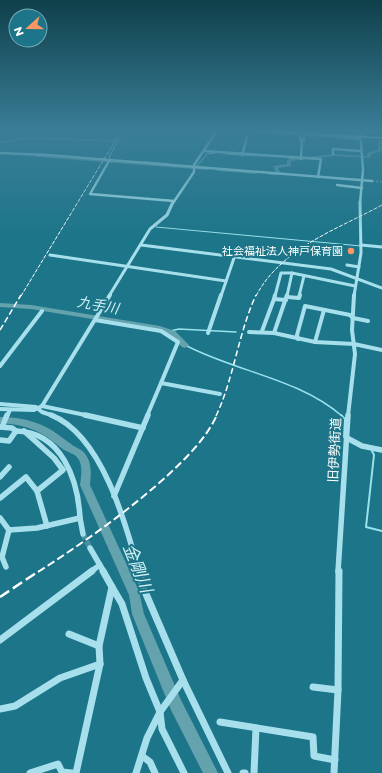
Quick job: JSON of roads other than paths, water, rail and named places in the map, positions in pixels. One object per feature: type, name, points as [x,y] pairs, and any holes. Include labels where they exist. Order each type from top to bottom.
[{"type":"street","points":[[106,167],[90,194],[174,201]]},
{"type":"street","points":[[40,407],[153,225],[167,215],[174,201],[194,172],[194,167]]},
{"type":"street","points":[[205,167],[372,181]]},
{"type":"street","points":[[318,177],[320,167]]},
{"type":"street","name":"旧伊勢街道","points":[[334,773],[338,690],[338,580],[354,344],[353,318],[355,286],[359,267],[361,245],[359,215],[362,188],[362,167]]},
{"type":"street","points":[[342,173],[342,178]]},
{"type":"street","points":[[337,185],[362,188]]},
{"type":"street","points":[[141,245],[234,258],[331,269],[382,288]]},
{"type":"street","points":[[361,245],[382,247]]},
{"type":"street","points":[[50,255],[226,281]]},
{"type":"street","points":[[208,333],[234,258]]},
{"type":"street","points":[[347,265],[359,267]]},
{"type":"street","points":[[262,331],[274,299],[281,272],[355,286]]},
{"type":"street","points":[[274,332],[286,299],[292,274]]},
{"type":"street","points":[[274,299],[299,298],[304,276]]},
{"type":"street","points":[[298,338],[297,336],[305,306],[350,315],[353,318],[368,321]]},
{"type":"street","points":[[314,342],[324,310]]},
{"type":"street","points":[[0,366],[42,311]]},
{"type":"street","points":[[95,320],[156,330],[168,334],[178,342],[114,496]]},
{"type":"street","points":[[249,332],[274,332],[314,342],[354,344],[382,350]]},
{"type":"street","points":[[161,383],[220,394]]},
{"type":"street","points":[[0,404],[40,407],[143,428]]},
{"type":"street","points":[[0,408],[9,411],[40,407],[73,427],[93,450],[125,520],[143,587],[183,680],[228,773]]},
{"type":"street","points":[[9,411],[1,427],[16,431],[24,431],[46,441],[56,448],[65,460],[74,478],[79,501],[83,534]]},
{"type":"street","points":[[0,440],[9,441],[16,431]]},
{"type":"street","points":[[24,431],[54,458],[63,470],[37,490]]},
{"type":"street","points":[[347,438],[362,446],[382,451]]},
{"type":"street","points":[[0,477],[9,467]]},
{"type":"street","points":[[0,498],[26,477],[37,490],[46,526]]},
{"type":"street","points":[[0,518],[9,530],[36,529],[80,518]]},
{"type":"street","points":[[6,567],[2,557],[9,530]]},
{"type":"street","points":[[90,548],[122,604],[146,678],[160,712],[162,729],[184,773]]},
{"type":"street","points":[[0,640],[100,565]]},
{"type":"street","points":[[76,773],[100,664],[100,646],[112,587]]},
{"type":"street","points":[[69,634],[100,646]]},
{"type":"street","points":[[0,709],[15,706],[60,678],[100,664]]},
{"type":"street","points":[[136,773],[147,738],[160,712],[183,680]]},
{"type":"street","points":[[313,687],[338,690]]},
{"type":"street","points":[[220,722],[313,737],[314,756],[335,760]]},
{"type":"street","points":[[254,773],[256,728]]},
{"type":"street","points":[[142,756],[150,762],[155,773]]},
{"type":"street","points":[[30,773],[41,771],[58,764],[62,772],[72,773]]},
{"type":"waterway","points":[[182,167],[207,169]]},
{"type":"waterway","points":[[270,174],[279,174],[275,167]]},
{"type":"waterway","points":[[218,170],[256,173]]},
{"type":"waterway","points":[[156,227],[361,246]]},
{"type":"waterway","name":"九手川","points":[[0,305],[31,307],[160,328],[172,333],[185,345]]},
{"type":"waterway","points":[[170,331],[179,329],[236,332]]},
{"type":"waterway","points":[[185,345],[306,393],[325,403],[342,416]]},
{"type":"waterway","points":[[342,416],[345,419],[344,437]]},
{"type":"waterway","name":"金剛川","points":[[0,420],[19,421],[42,429],[67,447],[76,451],[83,458],[86,466],[85,485],[135,595],[138,614],[176,705],[211,773]]},
{"type":"waterway","points":[[372,451],[374,455],[366,527],[382,531]]},
{"type":"tunnel","points":[[372,181],[382,182]]},
{"type":"tunnel","points":[[83,534],[90,548]]},
{"type":"railway","points":[[21,296],[99,167]]},
{"type":"railway","points":[[256,296],[267,279],[295,252],[329,232],[382,205]]},
{"type":"railway","points":[[0,330],[21,295]]},
{"type":"railway","points":[[216,416],[227,387],[245,325],[256,295]]},
{"type":"railway","points":[[38,572],[104,527],[167,476],[201,440],[217,415]]},
{"type":"railway","points":[[0,597],[39,571]]},
{"type":"place","name":"社会福祉法人神戸保育園","points":[[351,251]]}]
